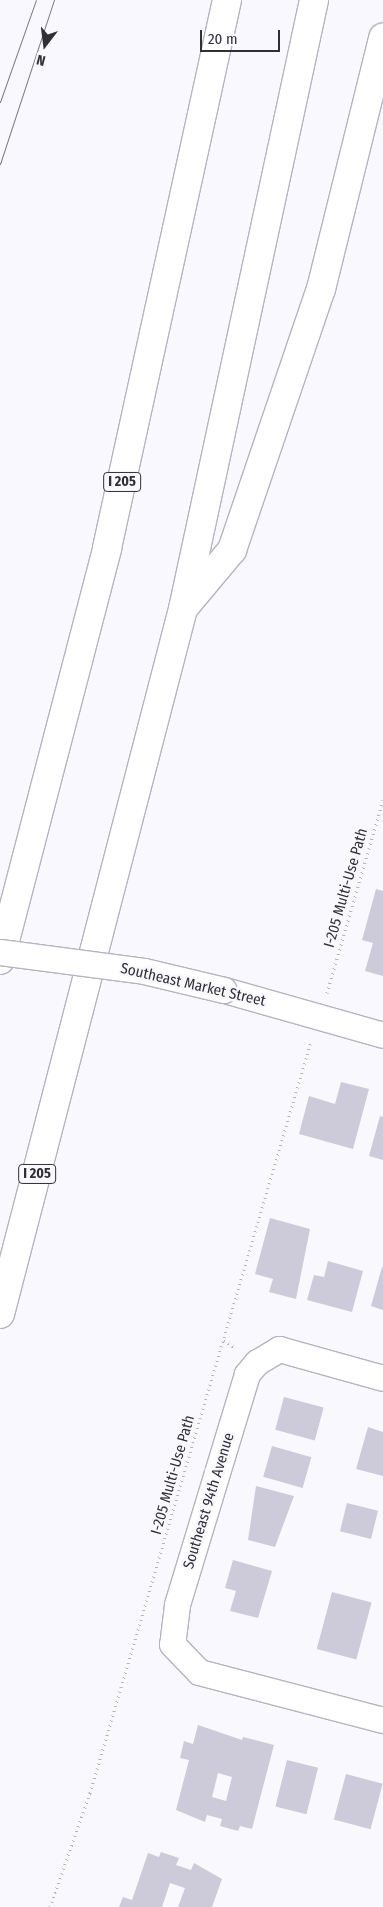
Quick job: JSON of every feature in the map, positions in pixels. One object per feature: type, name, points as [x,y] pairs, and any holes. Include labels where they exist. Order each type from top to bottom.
[{"type":"highway","name":"I 205","points":[[0,960],[107,548],[227,0]]},
{"type":"highway","name":"I 205","points":[[0,1314],[183,609],[314,0]]},
{"type":"highway","points":[[183,609],[232,550],[321,289],[383,38]]},
{"type":"street","name":"Southeast Market Street","points":[[0,952],[135,970],[224,990],[383,1035]]},
{"type":"street","name":"Southeast 94th Avenue","points":[[383,1378],[280,1349],[257,1362],[247,1374],[177,1605],[172,1644],[199,1672],[383,1720]]},
{"type":"path","name":"I-205 Multi-Use Path","points":[[330,983],[383,800]]},
{"type":"path","name":"I-205 Multi-Use Path","points":[[50,1907],[93,1784],[310,1046]]},
{"type":"building","points":[[376,889],[383,891],[383,976],[365,971],[373,943],[362,940]]},
{"type":"building","points":[[341,1082],[369,1089],[353,1149],[299,1134],[309,1096],[335,1104]]},
{"type":"building","points":[[380,1116],[383,1117],[383,1160],[369,1156]]},
{"type":"building","points":[[270,1218],[310,1229],[296,1299],[269,1292],[273,1279],[255,1274]]},
{"type":"building","points":[[328,1261],[363,1271],[352,1312],[307,1300],[314,1275],[324,1277]]},
{"type":"building","points":[[383,1267],[383,1310],[371,1306]]},
{"type":"building","points":[[284,1397],[324,1408],[315,1440],[275,1430]]},
{"type":"building","points":[[368,1427],[383,1432],[383,1476],[356,1469]]},
{"type":"building","points":[[272,1446],[311,1457],[303,1488],[263,1477]]},
{"type":"building","points":[[256,1486],[294,1496],[275,1547],[248,1540]]},
{"type":"building","points":[[347,1503],[378,1511],[371,1539],[340,1531]]},
{"type":"building","points":[[233,1560],[272,1571],[258,1618],[230,1611],[236,1591],[225,1588]]},
{"type":"building","points":[[332,1592],[372,1603],[356,1660],[317,1649]]},
{"type":"building","points":[[198,1725],[242,1740],[243,1737],[274,1745],[252,1829],[240,1826],[238,1831],[220,1826],[222,1819],[207,1815],[205,1822],[176,1810],[189,1760],[180,1758],[184,1741],[193,1744]],"holes":[[[218,1773],[232,1777],[226,1801],[212,1797]]]},
{"type":"building","points":[[287,1760],[318,1768],[306,1814],[275,1807]]},
{"type":"building","points":[[346,1774],[383,1784],[371,1829],[334,1819]]},
{"type":"building","points":[[161,1852],[179,1858],[176,1865],[191,1870],[194,1863],[222,1879],[212,1907],[178,1907],[185,1888],[170,1883],[162,1907],[119,1907],[123,1897],[132,1900],[148,1853],[159,1857]]},
{"type":"tram line","points":[[0,102],[36,0]]},
{"type":"tram line","points":[[0,164],[54,0]]}]
